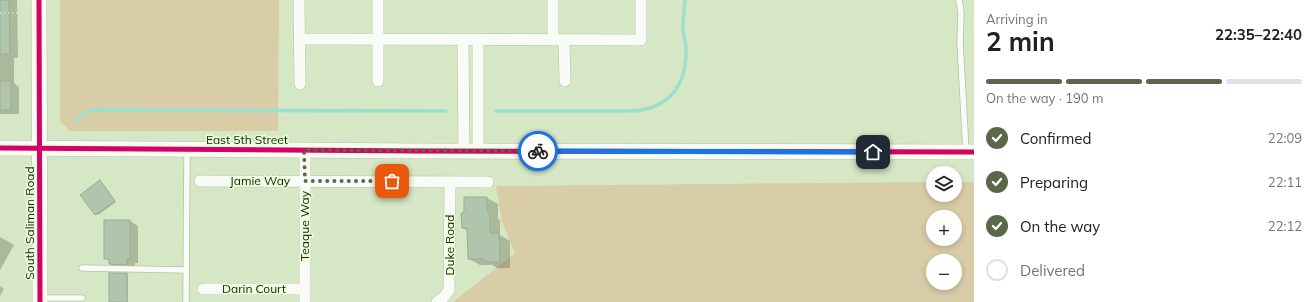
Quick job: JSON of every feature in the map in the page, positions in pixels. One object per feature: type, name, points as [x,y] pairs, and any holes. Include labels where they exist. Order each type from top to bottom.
[{"type":"main road","name":"South Saliman Road","points":[[39,0],[40,300]]},
{"type":"main road","name":"East 5th Street","points":[[0,148],[187,150],[970,152]]},
{"type":"street","points":[[299,0],[300,84]]},
{"type":"street","points":[[378,0],[378,81]]},
{"type":"street","points":[[553,0],[553,40]]},
{"type":"street","points":[[300,39],[642,40],[641,0]]},
{"type":"street","points":[[463,40],[464,73],[471,151]]},
{"type":"street","points":[[471,151],[478,73],[478,40]]},
{"type":"street","points":[[564,40],[565,81]]},
{"type":"street","name":"Teaque Way","points":[[304,150],[305,302]]},
{"type":"street","name":"Jamie Way","points":[[200,181],[488,182]]},
{"type":"street","name":"Duke Road","points":[[437,302],[449,290],[450,182]]},
{"type":"street","name":"Darin Court","points":[[203,289],[305,289]]},
{"type":"lane","points":[[959,0],[961,13],[960,42],[970,152]]},
{"type":"lane","points":[[464,73],[478,73]]},
{"type":"lane","points":[[186,302],[187,150]]},
{"type":"lane","points":[[82,268],[186,270]]},
{"type":"lane","points":[[40,300],[82,298]]},
{"type":"path","points":[[0,13],[20,13]]},
{"type":"shaded area","points":[[60,0],[279,0],[278,131],[70,131],[60,121]]},
{"type":"shaded area","points":[[926,182],[926,202],[962,202],[962,182],[974,182],[974,302],[453,302],[515,253],[502,222],[496,186]]},
{"type":"building","points":[[0,0],[9,0],[10,54],[0,54]]},
{"type":"building","points":[[0,81],[11,81],[11,110],[0,110]]},
{"type":"building","points":[[100,180],[115,201],[95,215],[80,195]]},
{"type":"building","points":[[464,197],[487,197],[487,211],[490,213],[490,233],[499,233],[500,262],[485,262],[483,259],[468,259],[467,228],[462,228],[461,214],[464,211]]},
{"type":"building","points":[[104,220],[130,220],[130,259],[127,259],[127,265],[109,264],[109,259],[104,259]]},
{"type":"building","points":[[109,273],[127,273],[127,302],[109,302]]},
{"type":"waterway","points":[[496,111],[630,111],[643,110],[665,101],[673,94],[679,85],[683,74],[686,47],[683,31],[685,0]]},
{"type":"waterway","points":[[77,120],[87,111],[96,110],[446,111]]},
{"type":"cycle path","points":[[39,0],[40,302]]},
{"type":"cycle path","points":[[0,148],[419,151],[974,152]]},
{"type":"way so far","points":[[392,181],[305,181],[304,150],[538,151]]},
{"type":"route","points":[[538,151],[873,152]]}]
